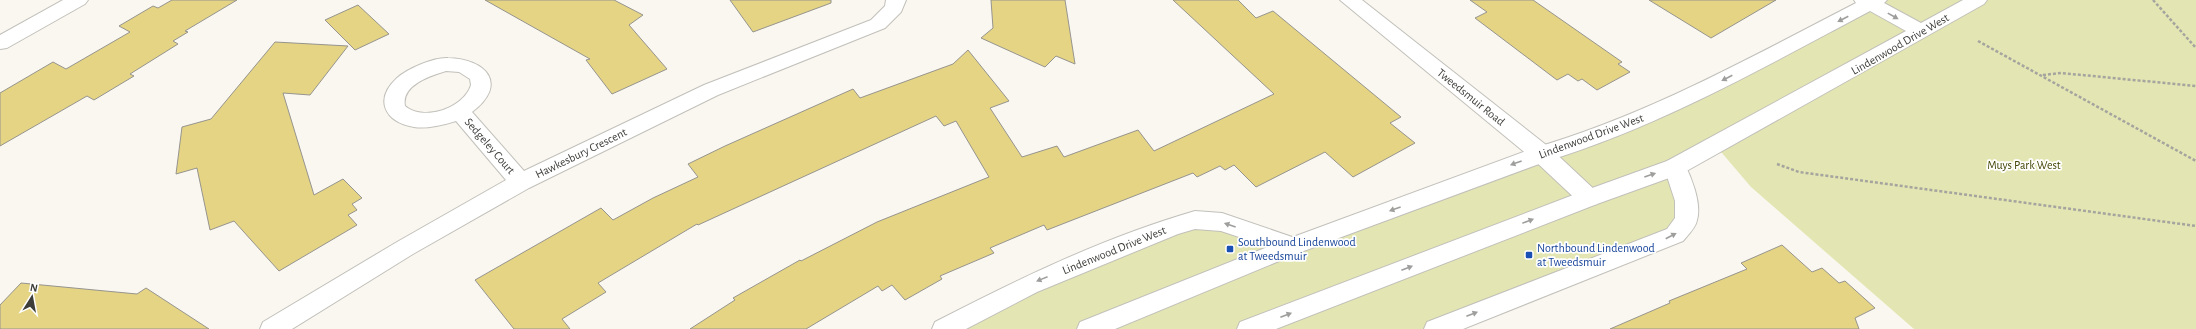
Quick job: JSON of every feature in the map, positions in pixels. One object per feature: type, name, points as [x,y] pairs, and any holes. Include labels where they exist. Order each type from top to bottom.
[{"type":"street","points":[[0,43],[78,0]]},
{"type":"street","name":"Hawkesbury Crescent","points":[[272,329],[405,248],[521,182],[711,90],[878,24],[894,8],[896,0]]},
{"type":"street","name":"Tweedsmuir Road","points":[[1350,0],[1542,154],[1588,198]]},
{"type":"street","points":[[1871,2],[1922,32]]},
{"type":"street","name":"Lindenwood Drive West","points":[[1089,329],[1293,246],[1542,154],[1579,143],[1680,102],[1871,2]]},
{"type":"street","name":"Lindenwood Drive West","points":[[1249,329],[1588,198],[1674,167],[1716,146],[1922,32],[1962,3]]},
{"type":"street","name":"Sedgeley Court","points":[[458,110],[521,182]]},
{"type":"street","points":[[1436,329],[1675,235],[1686,220],[1686,201],[1674,167]]},
{"type":"street","name":"Lindenwood Drive West","points":[[944,329],[1028,285],[1171,227],[1195,220],[1222,222],[1293,246]]},
{"type":"path","points":[[2153,0],[2196,48]]},
{"type":"path","points":[[1978,40],[2196,161]]},
{"type":"path","points":[[2042,75],[2061,73],[2196,86]]},
{"type":"path","points":[[1776,164],[1799,172],[2196,226]]},
{"type":"green space","name":"Muys Park West","points":[[1864,0],[2196,0],[2196,329],[1914,329],[1751,187],[1716,146],[1675,167],[1686,201],[1675,235],[1436,329],[944,329],[1195,220],[1293,246],[1680,102]]},
{"type":"building","points":[[172,0],[237,0],[185,31],[188,32],[173,41],[178,44],[130,74],[134,76],[94,100],[87,96],[0,146],[0,93],[53,62],[66,69],[130,32],[119,26],[153,6],[158,8]]},
{"type":"building","points":[[485,0],[614,0],[643,15],[629,25],[667,69],[612,94],[586,60],[590,59]]},
{"type":"building","points":[[730,0],[831,0],[831,3],[753,32]]},
{"type":"building","points":[[991,0],[1065,0],[1075,64],[1056,56],[1045,67],[981,38],[993,28]]},
{"type":"building","points":[[1173,0],[1238,0],[1256,18],[1273,11],[1401,117],[1390,123],[1415,143],[1353,177],[1325,152],[1256,187],[1234,165],[1225,170],[1220,166],[1197,177],[1193,173],[1047,230],[1044,225],[990,248],[994,253],[940,276],[942,279],[905,300],[892,285],[882,291],[878,286],[806,329],[690,329],[735,300],[733,298],[800,260],[801,261],[877,222],[989,177],[956,121],[944,126],[936,116],[698,225],[697,224],[598,283],[606,292],[562,319],[570,329],[514,329],[475,280],[601,208],[613,220],[653,198],[698,177],[688,164],[725,146],[853,89],[860,98],[953,64],[968,50],[1009,101],[990,108],[1022,157],[1057,146],[1064,157],[1138,130],[1154,151],[1274,94]]},
{"type":"building","points":[[1470,0],[1533,0],[1622,62],[1618,64],[1630,72],[1597,90],[1582,79],[1578,81],[1568,74],[1557,80],[1475,18],[1487,12]]},
{"type":"building","points":[[1649,0],[1776,0],[1711,38]]},
{"type":"building","points":[[358,5],[389,34],[355,50],[325,20]]},
{"type":"building","points":[[275,42],[348,46],[310,95],[283,93],[314,195],[343,179],[362,198],[352,204],[357,210],[348,215],[357,225],[279,271],[234,221],[210,230],[197,168],[176,174],[182,127],[211,119]]},
{"type":"building","points":[[1782,245],[1812,272],[1822,268],[1839,283],[1845,281],[1875,308],[1855,318],[1859,329],[1610,329],[1670,303],[1669,301],[1747,269],[1741,263]]},
{"type":"building","points":[[21,283],[137,294],[146,288],[209,329],[0,329],[0,305]]},
{"type":"place","name":"Southbound Lindenwood at Tweedsmuir","points":[[1230,249]]},
{"type":"place","name":"Northbound Lindenwood at Tweedsmuir","points":[[1529,255]]}]
